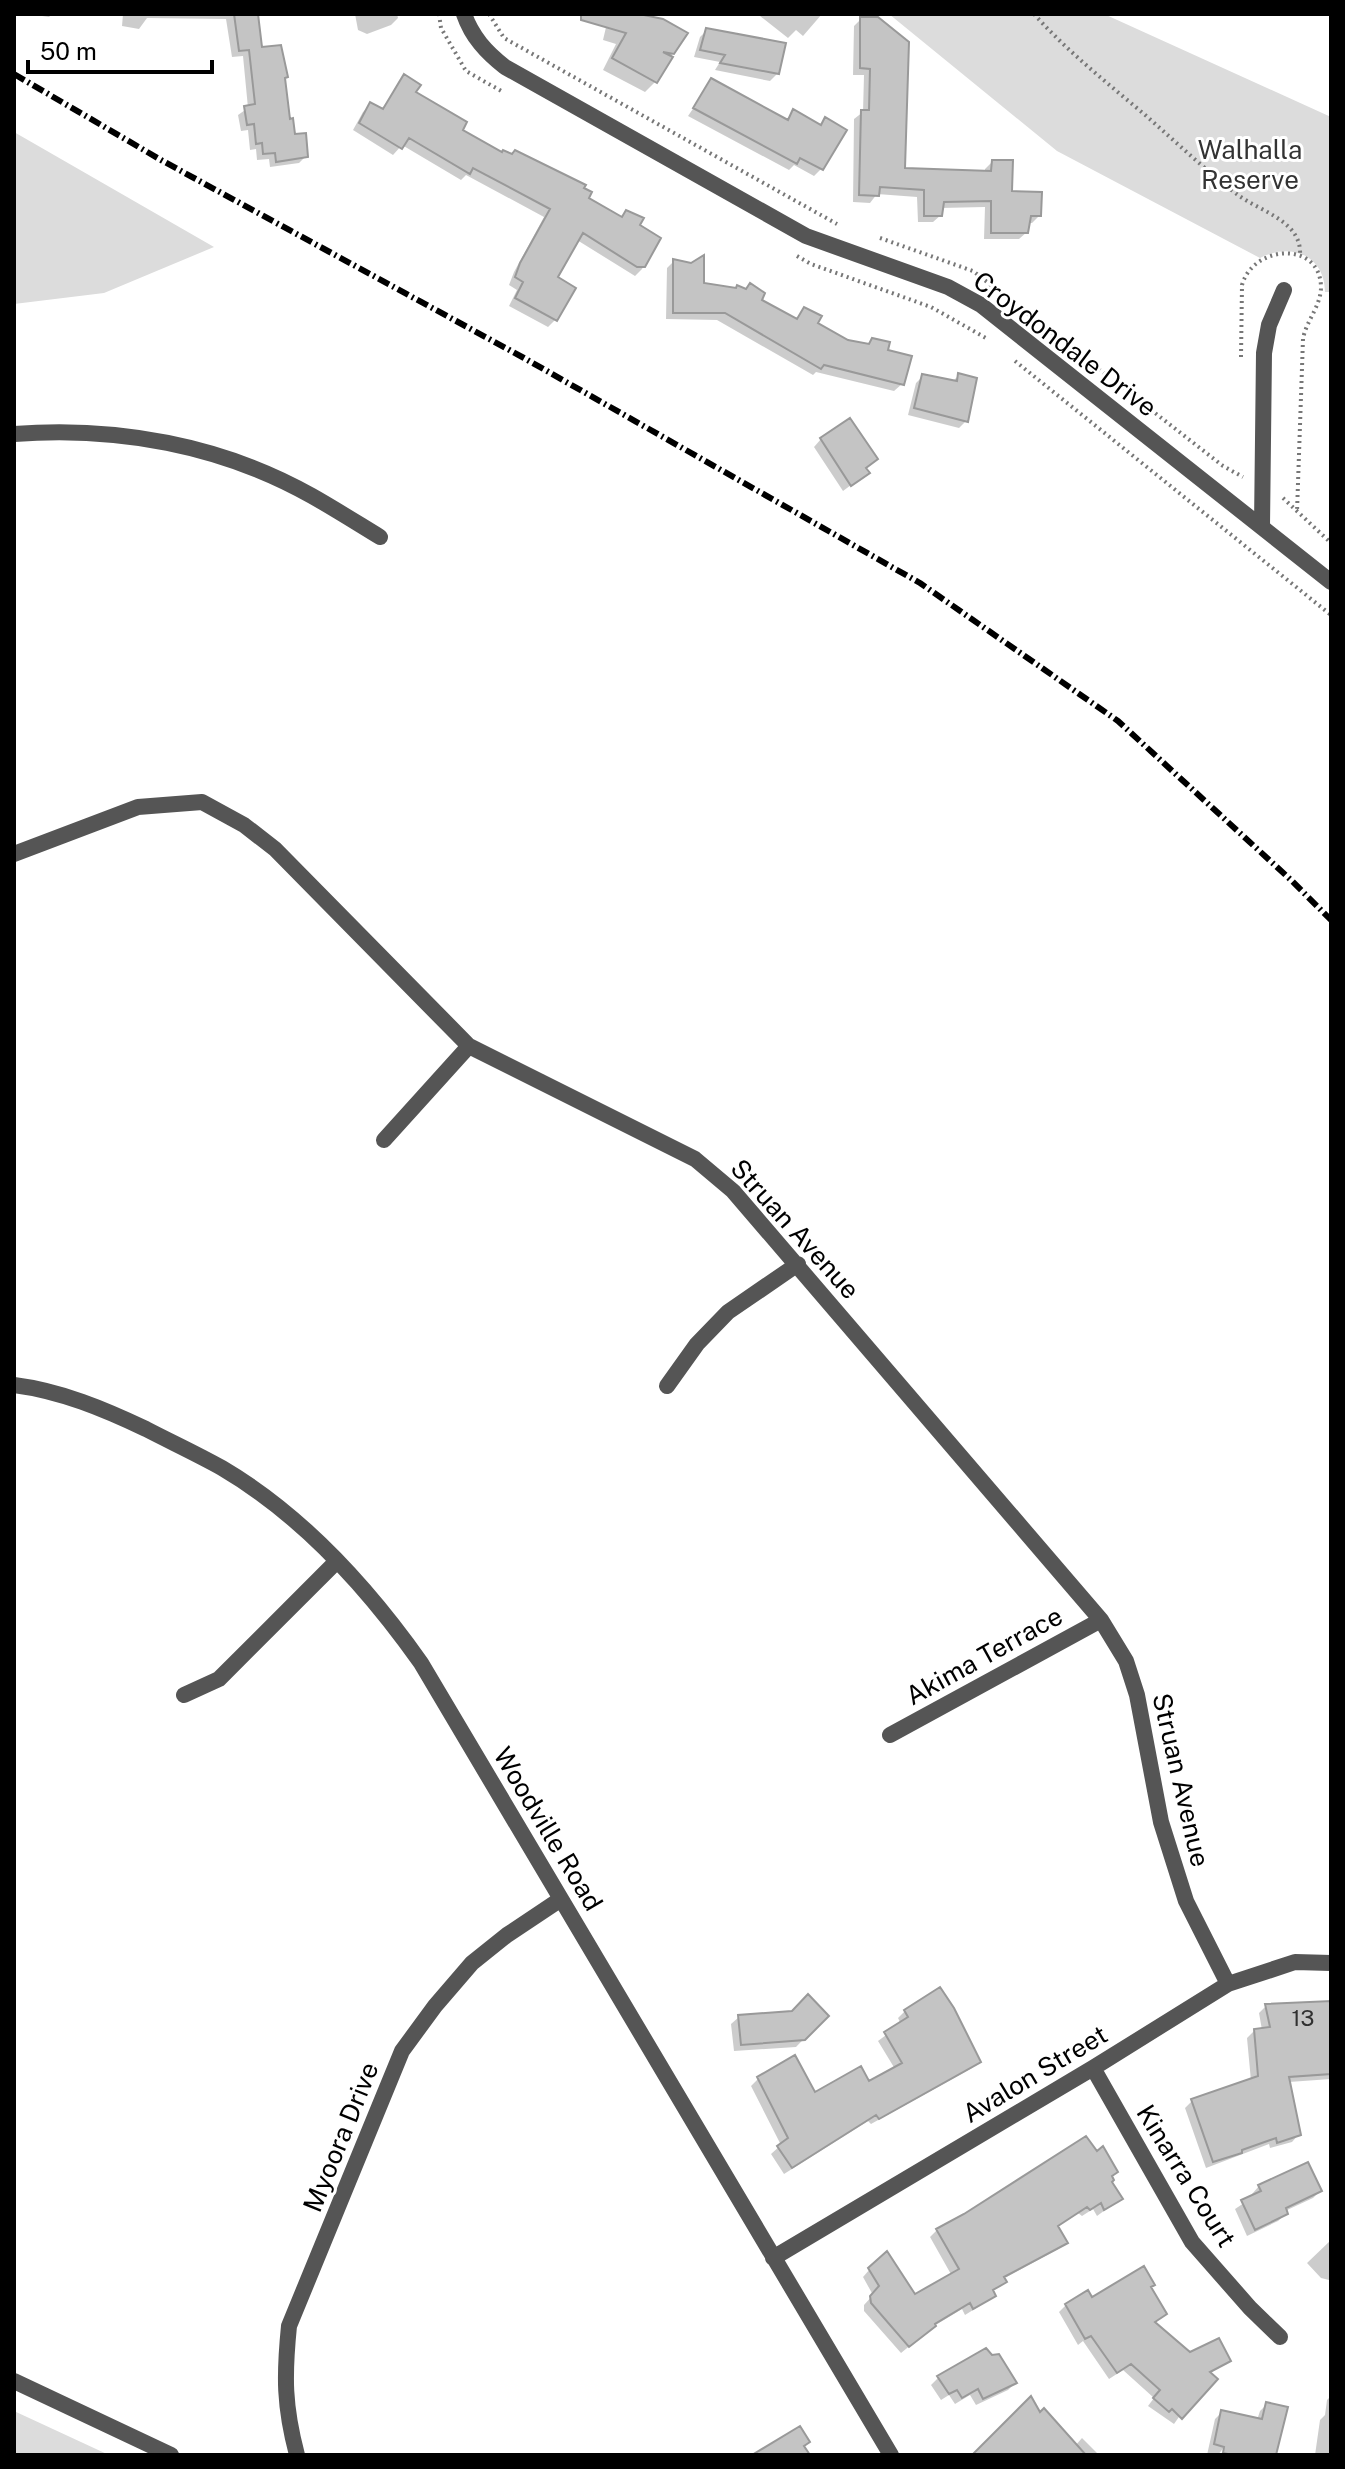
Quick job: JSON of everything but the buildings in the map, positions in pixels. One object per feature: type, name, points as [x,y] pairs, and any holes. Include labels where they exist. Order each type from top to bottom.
[{"type":"street","name":"Croydondale Drive","points":[[464,14],[475,38],[505,67],[806,236],[948,287],[981,305],[1331,582]]},
{"type":"street","points":[[1262,526],[1264,353],[1269,325],[1284,290]]},
{"type":"street","points":[[14,434],[77,432],[174,443],[244,465],[296,488],[380,537]]},
{"type":"street","name":"Struan Avenue","points":[[14,854],[138,807],[202,802],[244,825],[275,849],[469,1046],[695,1159],[733,1191],[1101,1620],[1126,1661],[1137,1695],[1161,1822],[1186,1901],[1228,1984]]},
{"type":"street","points":[[384,1140],[469,1046]]},
{"type":"street","points":[[667,1386],[697,1344],[728,1312],[798,1264]]},
{"type":"street","name":"Woodville Road","points":[[14,1385],[86,1402],[213,1463],[293,1520],[337,1561],[397,1629],[421,1663],[891,2455]]},
{"type":"street","points":[[184,1695],[219,1679],[337,1561]]},
{"type":"street","name":"Akima Terrace","points":[[890,1735],[1101,1620]]},
{"type":"street","name":"Myoora Drive","points":[[297,2455],[287,2418],[284,2374],[289,2326],[402,2051],[472,1963],[561,1899]]},
{"type":"street","name":"Avalon Street","points":[[773,2258],[1228,1984],[1295,1962],[1331,1963]]},
{"type":"street","name":"Kinarra Court","points":[[1093,2068],[1192,2242],[1280,2337]]},
{"type":"street","points":[[14,2381],[171,2455]]},
{"type":"path","points":[[439,14],[441,28],[466,71],[508,94]]},
{"type":"path","points":[[1034,14],[1088,66],[1238,195],[1287,224],[1295,232],[1300,256]]},
{"type":"path","points":[[797,256],[811,264],[931,307],[987,338]]},
{"type":"path","points":[[1011,358],[1331,615]]},
{"type":"green space","name":"Walhalla Reserve","points":[[889,14],[1104,14],[1331,117],[1331,292],[1325,292],[1319,269],[1304,255],[1283,251],[1260,258],[1057,151]]},
{"type":"green space","points":[[14,132],[214,247],[104,293],[14,304]]},
{"type":"green space","points":[[14,2411],[109,2455],[14,2455]]},
{"type":"railway","points":[[14,74],[161,160],[524,358],[920,583],[1118,721],[1331,920]]}]
